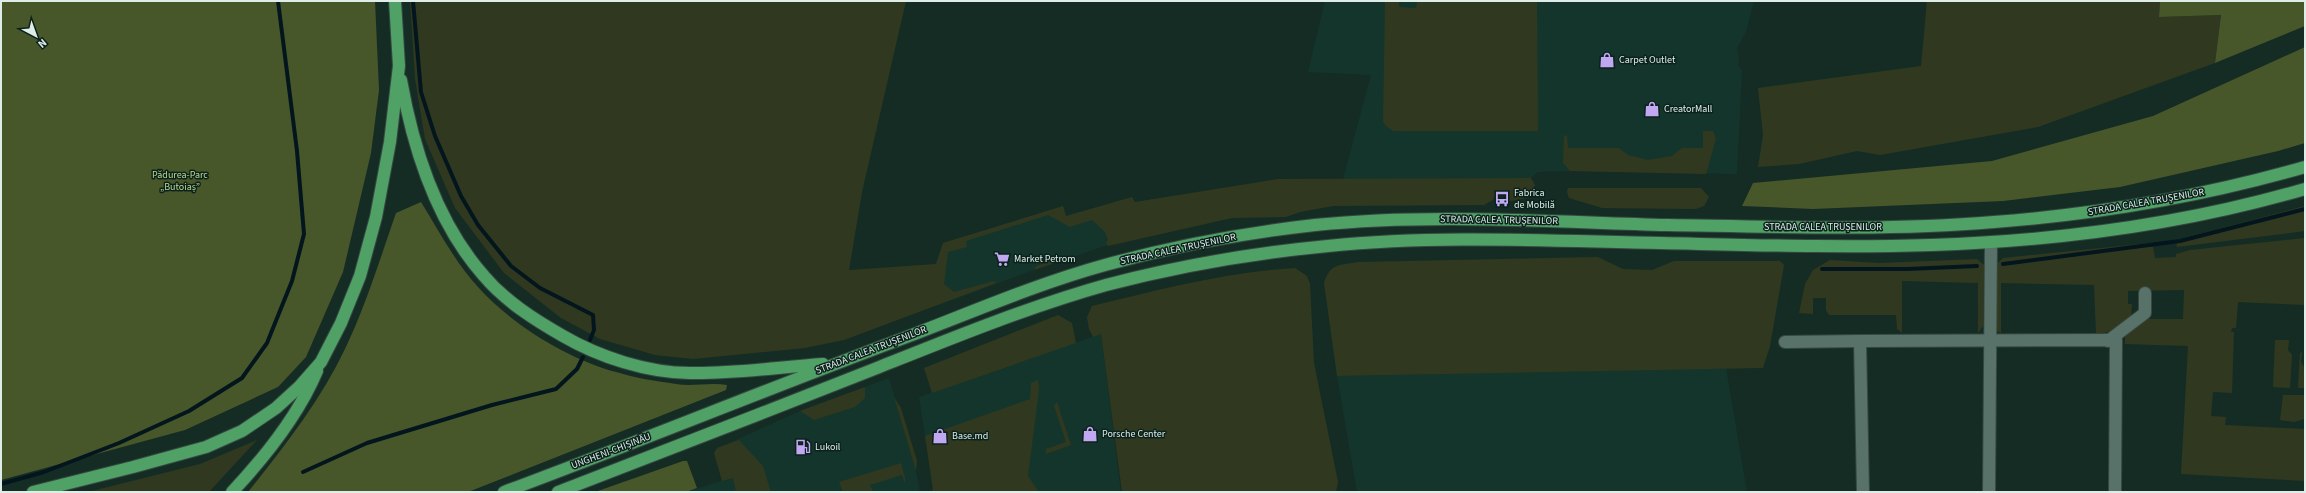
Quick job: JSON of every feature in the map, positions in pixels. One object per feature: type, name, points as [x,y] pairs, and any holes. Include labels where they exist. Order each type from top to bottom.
[{"type":"highway","points":[[395,1],[399,66],[411,130],[437,200],[452,230],[484,277],[528,314],[580,346],[601,355],[658,369],[689,373],[834,364]]},
{"type":"highway","points":[[232,492],[263,456],[308,393],[321,362],[341,323],[354,289],[376,217],[390,142],[399,66]]},
{"type":"highway","name":"STRADA CALEA TRUȘENILOR","points":[[719,410],[1015,294],[1106,265],[1210,240],[1310,226],[1443,219],[1811,227],[1903,227],[1992,222],[2080,213],[2158,202],[2213,191],[2305,167]]},
{"type":"highway","name":"STRADA CALEA TRUȘENILOR","points":[[725,426],[905,357],[1077,294],[1169,271],[1246,256],[1330,246],[1411,240],[1496,239],[1863,246],[1991,242],[2109,230],[2191,216],[2305,189]]},
{"type":"highway","points":[[33,492],[133,467],[206,446],[242,430],[276,408],[299,387],[321,362]]},
{"type":"highway","name":"UNGHENI-CHIȘINĂU","points":[[504,492],[719,410]]},
{"type":"highway","name":"UNGHENI-CHIȘINĂU","points":[[558,492],[725,426]]},
{"type":"street","points":[[1989,492],[1991,242]]},
{"type":"street","points":[[2108,340],[2145,313],[2145,293]]},
{"type":"street","points":[[1785,342],[1989,342],[2116,340],[2115,492]]},
{"type":"street","points":[[1860,341],[1863,492]]},
{"type":"shaded area","points":[[410,1],[906,1],[862,192],[849,270],[936,264],[943,243],[1063,206],[1066,216],[1132,197],[1135,202],[1278,179],[1531,178],[1535,185],[1531,193],[1525,198],[1509,201],[1508,195],[1495,195],[1493,200],[1484,205],[1333,206],[1300,212],[1286,217],[1232,218],[1108,246],[1106,243],[1108,240],[1105,232],[1092,220],[1070,227],[1048,215],[966,241],[967,247],[948,252],[944,284],[954,292],[994,281],[996,283],[844,340],[805,348],[693,359],[655,355],[600,339],[561,318],[504,273],[455,208],[425,139],[415,79]]},
{"type":"shaded area","points":[[1325,1],[1754,1],[1746,32],[1737,48],[1739,58],[1738,66],[1742,70],[1737,174],[1570,171],[1538,172],[1531,178],[1343,179],[1371,75],[1308,72]]},
{"type":"shaded area","points":[[1385,1],[1399,1],[1399,7],[1416,8],[1417,1],[1537,1],[1538,131],[1393,131],[1385,125],[1383,121]]},
{"type":"shaded area","points":[[1927,1],[2160,1],[2159,17],[2221,15],[2215,63],[2038,127],[1880,155],[1857,151],[1799,164],[1758,167],[1763,135],[1758,88],[1921,66]]},
{"type":"shaded area","points":[[1703,131],[1713,131],[1716,139],[1706,174],[1570,171],[1563,163],[1564,135],[1567,136],[1568,148],[1619,148],[1628,155],[1648,160],[1672,156],[1682,148],[1703,148]]},
{"type":"shaded area","points":[[1568,188],[1701,188],[1709,197],[1704,206],[1696,209],[1602,208],[1569,198],[1567,192]]},
{"type":"shaded area","points":[[1132,197],[1149,235],[1105,246],[933,307],[928,289],[943,243],[1063,206],[1066,216]]},
{"type":"shaded area","points":[[2305,206],[2305,231],[2177,247],[2176,240]]},
{"type":"shaded area","points":[[2305,238],[2305,305],[2238,302],[2236,328],[2232,328],[2231,332],[2234,332],[2232,393],[2213,392],[2211,416],[2226,417],[2225,425],[2305,429],[2305,481],[2181,474],[2188,346],[2125,344],[2125,333],[2146,319],[2183,319],[2184,290],[2128,291],[2128,304],[2132,304],[2131,317],[2111,331],[2096,334],[2094,285],[2001,283],[2001,333],[1996,330],[1996,265],[2003,258],[2150,243],[2150,247],[2153,247],[2155,258],[2176,257],[2176,254],[2190,250]]},
{"type":"shaded area","points":[[1064,257],[1067,259],[1034,270],[1036,266]]},
{"type":"shaded area","points":[[1598,257],[1623,269],[1652,270],[1674,261],[1780,261],[1784,265],[1770,346],[1763,368],[1337,376],[1324,283],[1329,272],[1337,266],[1359,262]]},
{"type":"shaded area","points":[[1977,259],[1984,265],[1983,326],[1978,333],[1978,283],[1902,281],[1902,333],[1897,329],[1896,315],[1829,315],[1826,310],[1826,298],[1813,298],[1813,314],[1799,313],[1805,284],[1813,270],[1830,260],[1879,263]]},
{"type":"shaded area","points":[[1295,268],[1307,276],[1310,284],[1314,363],[1338,482],[1336,492],[1122,492],[1101,334],[1093,337],[1089,329],[1087,317],[1092,306],[1167,288],[1244,273]]},
{"type":"shaded area","points":[[1058,315],[1072,323],[1076,343],[932,393],[924,368]]},
{"type":"shaded area","points":[[1101,334],[1121,492],[934,492],[919,397]]},
{"type":"shaded area","points":[[2275,340],[2289,340],[2288,350],[2292,355],[2290,388],[2273,387]]},
{"type":"shaded area","points":[[2302,352],[2301,362],[2305,369],[2305,388],[2298,388],[2300,353]]},
{"type":"shaded area","points":[[1726,368],[1747,492],[1357,492],[1337,376]]},
{"type":"shaded area","points":[[889,378],[916,471],[920,492],[686,492],[733,477],[725,445],[800,411]]},
{"type":"shaded area","points":[[1038,380],[1039,390],[1028,476],[1039,492],[929,492],[933,490],[925,436],[1030,399],[1031,383]]},
{"type":"shaded area","points":[[865,387],[865,398],[855,407],[814,420],[800,411]]},
{"type":"shaded area","points":[[2283,395],[2305,395],[2304,419],[2294,422],[2280,420]]},
{"type":"shaded area","points":[[894,397],[901,408],[917,461],[916,471]]},
{"type":"shaded area","points":[[1057,402],[1071,445],[1046,454],[1046,449],[1066,442],[1054,406]]},
{"type":"shaded area","points":[[257,440],[209,492],[88,492],[200,464]]},
{"type":"shaded area","points":[[739,440],[763,466],[771,492],[736,492],[733,478],[722,481],[714,453],[717,448]]},
{"type":"shaded area","points":[[901,463],[905,484],[902,475],[870,485],[873,492],[843,492],[839,482]]},
{"type":"green space","name":"Pădurea-Parc „Butoiaș”","points":[[1,1],[375,1],[379,90],[371,153],[343,272],[306,357],[278,387],[185,430],[1,480]]},
{"type":"green space","points":[[2160,1],[2305,1],[2305,26],[2215,63],[2221,15],[2159,17]]},
{"type":"green space","points":[[2305,47],[2305,143],[2278,151],[2120,187],[2003,201],[1813,209],[1742,206],[1753,183],[1992,161],[2153,116]]},
{"type":"green space","points":[[421,202],[455,257],[478,287],[507,314],[542,339],[579,359],[623,374],[682,385],[727,385],[726,390],[468,492],[248,492],[301,423],[335,368],[360,316],[396,213]]},
{"type":"green space","points":[[683,461],[687,461],[697,488],[686,492],[595,492]]},
{"type":"waterway","points":[[1,484],[44,472],[119,443],[189,411],[242,378],[267,343],[292,281],[304,234],[297,151],[278,1]]},
{"type":"waterway","points":[[413,1],[421,92],[435,136],[461,196],[478,225],[511,266],[540,288],[593,315],[594,330],[590,340]]},
{"type":"waterway","points":[[2003,264],[2180,241],[2305,209]]},
{"type":"waterway","points":[[1822,269],[1907,269],[1977,266]]},
{"type":"waterway","points":[[303,472],[367,443],[492,405],[556,389],[577,369],[583,357]]},
{"type":"place","name":"Carpet Outlet","points":[[1607,60]]},
{"type":"place","name":"CreatorMall","points":[[1652,109]]},
{"type":"place","name":"Fabrica de Mobilă","points":[[1502,199]]},
{"type":"place","name":"Market Petrom","points":[[1002,259]]},
{"type":"place","name":"Porsche Center","points":[[1090,434]]},
{"type":"place","name":"Base.md","points":[[940,436]]},
{"type":"place","name":"Lukoil","points":[[803,447]]}]
